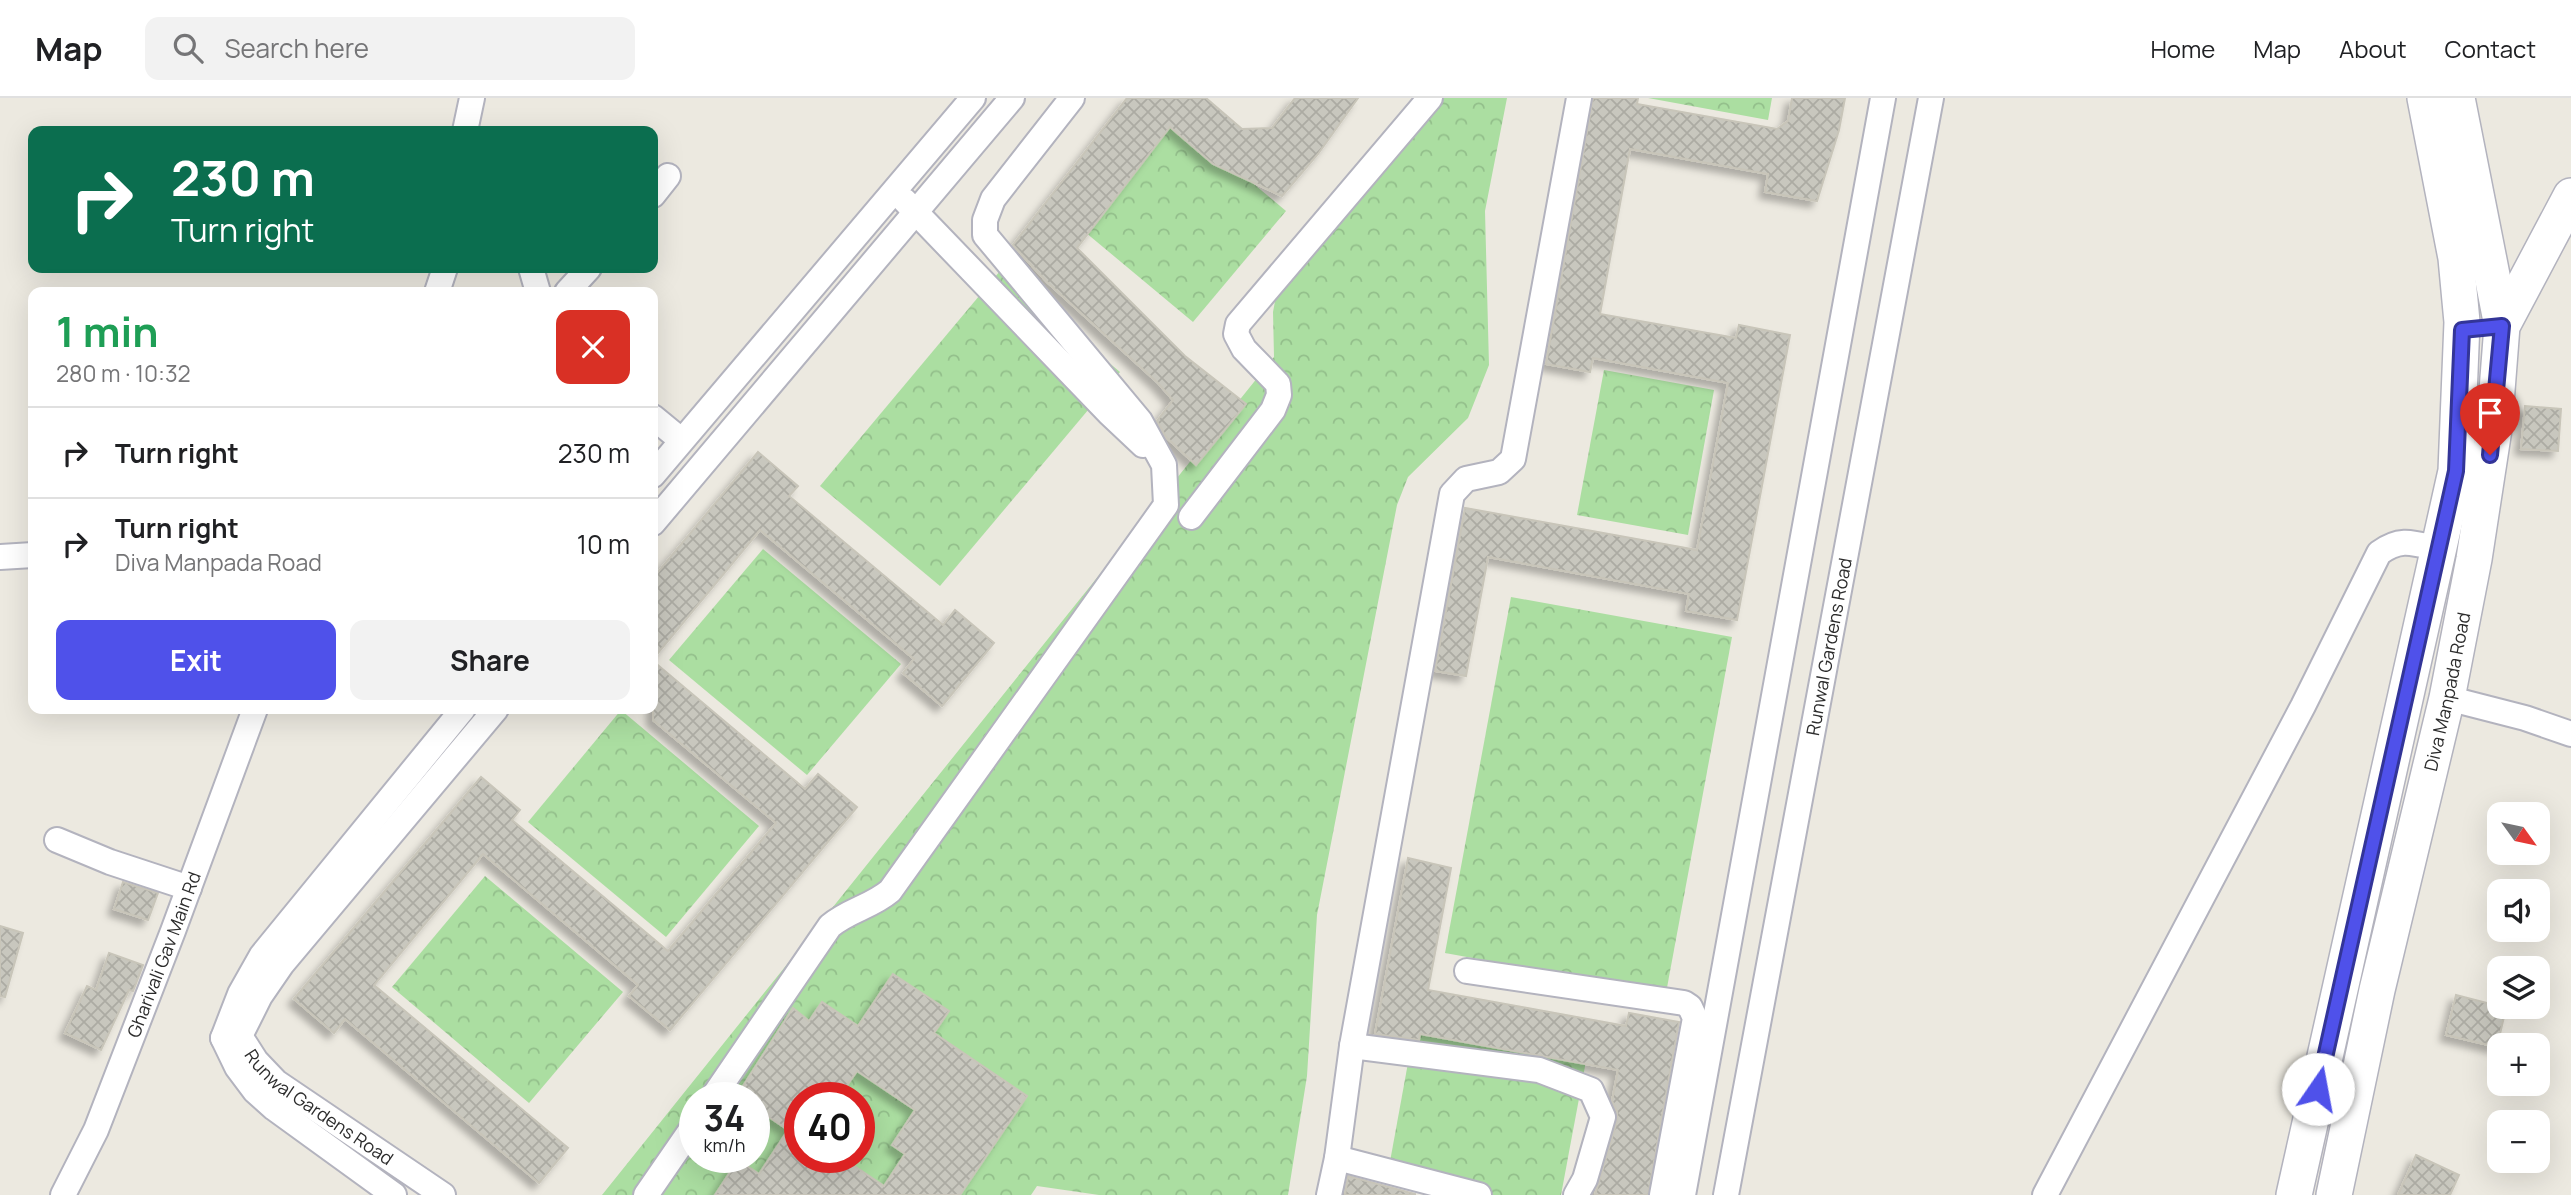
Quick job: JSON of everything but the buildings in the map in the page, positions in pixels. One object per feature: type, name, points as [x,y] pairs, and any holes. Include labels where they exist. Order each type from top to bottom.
[{"type":"street","points":[[466,126],[472,98]]},
{"type":"street","points":[[658,469],[973,98]]},
{"type":"street","points":[[658,517],[1012,98]]},
{"type":"street","points":[[723,1082],[830,926],[843,915],[875,903],[890,891],[1166,505],[1164,465],[1140,421],[985,234],[985,220],[993,200],[1072,98]]},
{"type":"street","points":[[1191,517],[1273,410],[1279,394],[1278,384],[1244,349],[1236,334],[1238,324],[1430,98]]},
{"type":"street","points":[[1329,1195],[1337,1158],[1352,1045],[1452,494],[1466,479],[1499,471],[1513,459],[1579,98]]},
{"type":"street","points":[[1683,1195],[1883,98]]},
{"type":"street","name":"Runwal Gardens Road","points":[[1726,1195],[1931,98]]},
{"type":"street","points":[[2294,1195],[2456,471],[2462,330],[2456,258],[2425,98]]},
{"type":"street","points":[[2457,98],[2502,326],[2462,330]]},
{"type":"street","points":[[658,189],[668,176]]},
{"type":"street","points":[[894,191],[1109,413],[1164,465]]},
{"type":"street","name":"Diva Manpada Road","points":[[2334,1195],[2376,990],[2447,698],[2474,559],[2494,429],[2502,326],[2571,196]]},
{"type":"street","points":[[571,287],[584,273]]},
{"type":"street","points":[[658,421],[681,440]]},
{"type":"street","points":[[2045,1195],[2303,706],[2379,553],[2392,543],[2412,542],[2438,549]]},
{"type":"street","points":[[0,557],[28,555]]},
{"type":"street","points":[[2447,698],[2525,718],[2571,734]]},
{"type":"street","name":"Gharivali Gav Main Rd","points":[[63,1195],[96,1130],[253,714]]},
{"type":"street","points":[[231,1037],[240,994],[262,955],[459,714]]},
{"type":"street","points":[[231,1037],[282,964],[492,714]]},
{"type":"street","points":[[57,840],[110,862],[189,888]]},
{"type":"street","points":[[1467,971],[1684,1003],[1690,1007],[1695,1018],[1662,1195]]},
{"type":"street","name":"Runwal Gardens Road","points":[[231,1037],[237,1067],[255,1091],[274,1108],[394,1195]]},
{"type":"street","name":"Runwal Gardens Road","points":[[231,1037],[275,1082],[443,1195]]},
{"type":"street","points":[[1352,1045],[1539,1070],[1591,1090],[1603,1117],[1585,1179],[1576,1195]]},
{"type":"street","points":[[646,1195],[679,1147]]},
{"type":"street","points":[[1337,1158],[1479,1195]]},
{"type":"green space","points":[[1151,98],[1286,211],[1193,322],[1055,207]]},
{"type":"green space","points":[[1439,98],[1507,98],[1485,211],[1489,365],[1468,418],[1408,477],[1397,505],[1317,915],[1307,1076],[1288,1195],[1099,1195],[1037,1186],[1031,1195],[602,1195],[679,1099],[679,1173],[770,1173],[770,1082],[693,1082],[1274,357],[1273,312],[1279,280]]},
{"type":"green space","points":[[1648,98],[1772,98],[1768,120]]},
{"type":"green space","points":[[1000,271],[1120,372],[940,586],[820,486]]},
{"type":"green space","points":[[1604,370],[1714,390],[1688,535],[1577,515]]},
{"type":"green space","points":[[763,549],[901,664],[807,775],[669,660]]},
{"type":"green space","points":[[1511,597],[1732,637],[1666,993],[1445,953]]},
{"type":"green space","points":[[618,714],[626,714],[759,826],[666,937],[528,822]]},
{"type":"green space","points":[[485,876],[623,992],[529,1103],[392,987]]},
{"type":"green space","points":[[1414,1030],[1586,1061],[1561,1195],[1483,1195],[1387,1178]]},
{"type":"route","points":[[2318,1089],[2456,471],[2462,330],[2502,326],[2490,455]]}]
